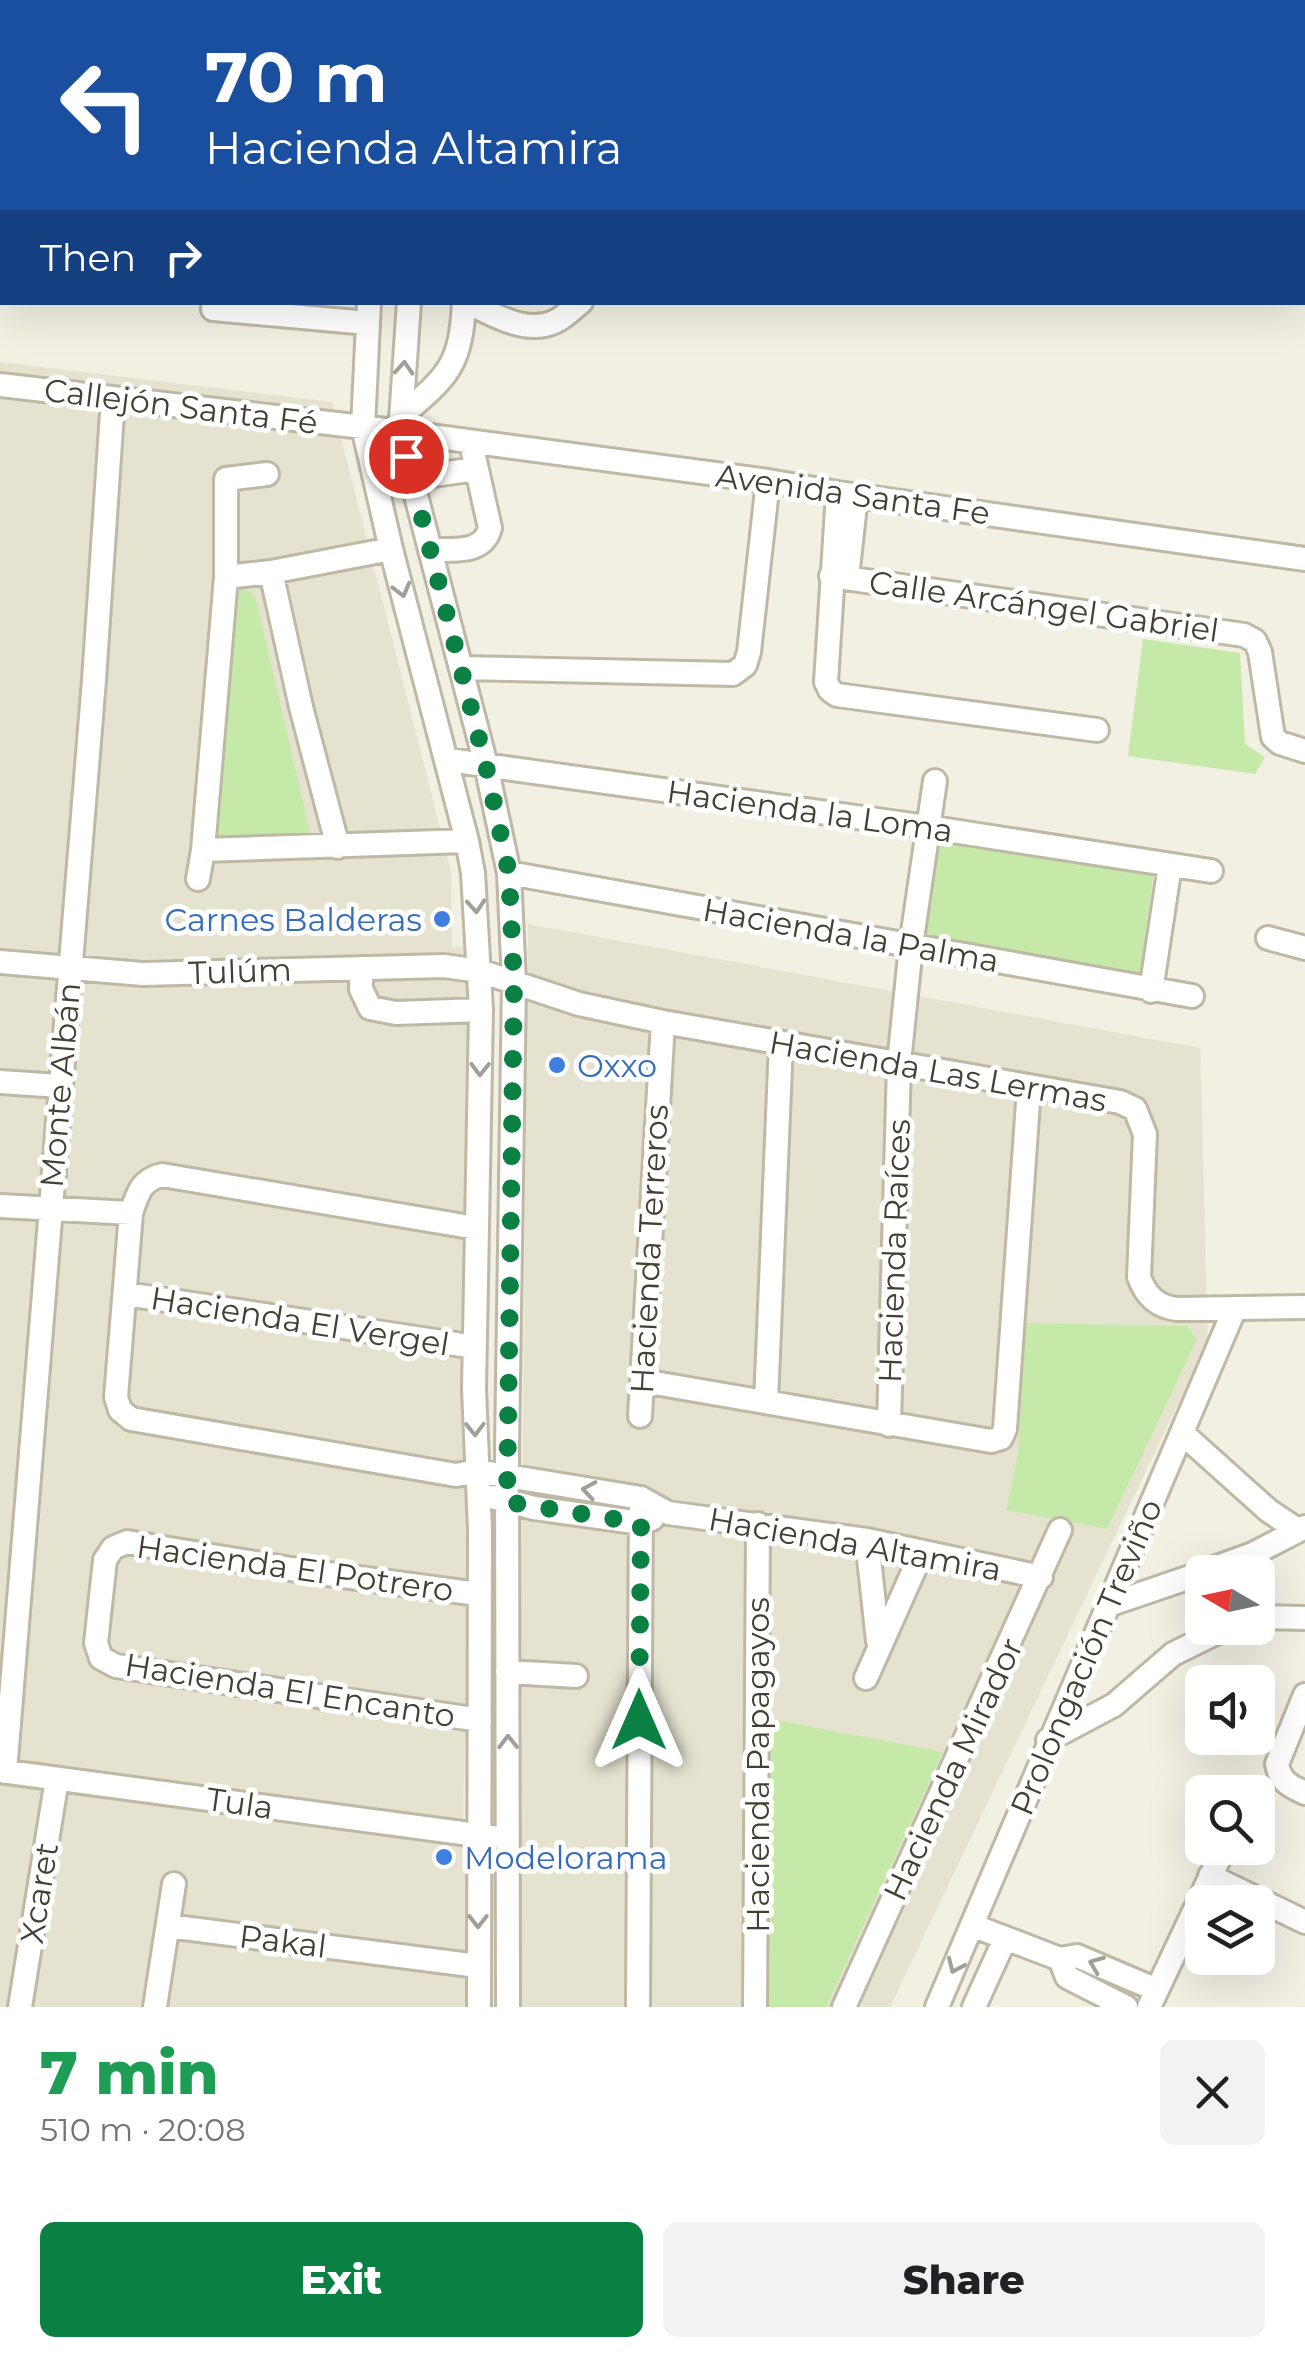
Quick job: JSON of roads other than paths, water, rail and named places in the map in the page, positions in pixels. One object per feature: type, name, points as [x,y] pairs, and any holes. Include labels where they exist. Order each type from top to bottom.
[{"type":"street","points":[[409,305],[400,425],[509,873],[514,982],[506,1476],[508,2007]]},
{"type":"street","points":[[400,425],[456,360],[465,305]]},
{"type":"street","points":[[472,305],[511,323],[543,326],[556,322],[577,305]]},
{"type":"street","points":[[213,309],[369,313],[362,427],[448,760],[473,873],[481,1010],[470,1480],[478,1594],[479,2007]]},
{"type":"street","name":"Callejón Santa Fé","points":[[0,385],[362,427],[400,425]]},
{"type":"street","name":"Monte Albán","points":[[2,1772],[114,398]]},
{"type":"street","name":"Avenida Santa Fe","points":[[400,425],[470,443],[768,480],[1305,559]]},
{"type":"street","points":[[430,550],[469,549],[488,537],[490,528],[470,443]]},
{"type":"street","points":[[412,478],[476,469]]},
{"type":"street","points":[[198,879],[204,850],[226,577],[226,479],[266,474]]},
{"type":"street","points":[[461,668],[734,674],[746,665],[749,652],[768,480]]},
{"type":"street","points":[[847,494],[826,682],[830,690],[838,695],[1097,730]]},
{"type":"street","points":[[226,577],[391,549]]},
{"type":"street","points":[[271,572],[300,707],[338,847]]},
{"type":"street","name":"Calle Arcángel Gabriel","points":[[839,577],[1244,635],[1255,641],[1260,652],[1274,738],[1280,744],[1305,751]]},
{"type":"street","name":"Hacienda la Loma","points":[[448,760],[1211,871]]},
{"type":"street","name":"Hacienda Raíces","points":[[889,1424],[899,1064],[935,781]]},
{"type":"street","points":[[204,850],[467,841]]},
{"type":"street","points":[[1152,991],[1170,865]]},
{"type":"street","name":"Hacienda la Palma","points":[[509,873],[1192,996]]},
{"type":"street","points":[[1268,938],[1305,948]]},
{"type":"street","name":"Tulúm","points":[[0,962],[142,974],[444,966],[514,982]]},
{"type":"street","points":[[361,968],[362,989],[370,1008],[396,1012],[481,1010]]},
{"type":"street","name":"Hacienda Las Lermas","points":[[514,982],[579,1004],[663,1022],[1120,1102],[1135,1108],[1146,1134],[1140,1277],[1145,1292],[1164,1308],[1305,1307]]},
{"type":"street","name":"Hacienda Terreros","points":[[640,1416],[663,1022]]},
{"type":"street","points":[[766,1402],[782,1043]]},
{"type":"street","points":[[0,1082],[60,1086]]},
{"type":"street","points":[[643,1381],[991,1441],[1000,1438],[1005,1430],[1029,1088]]},
{"type":"street","points":[[470,1480],[131,1419],[120,1410],[116,1398],[132,1212],[140,1187],[148,1178],[162,1175],[476,1228]]},
{"type":"street","points":[[0,1206],[132,1212]]},
{"type":"street","name":"Hacienda El Vergel","points":[[126,1294],[475,1347]]},
{"type":"street","name":"Prolongación Treviño","points":[[937,2007],[1235,1308]]},
{"type":"street","points":[[474,1389],[508,1389]]},
{"type":"street","points":[[1182,1433],[1269,1511],[1301,1528]]},
{"type":"street","name":"Hacienda Altamira","points":[[470,1480],[506,1476],[642,1498],[668,1513],[868,1540],[1041,1577]]},
{"type":"street","name":"Hacienda Altamira","points":[[470,1480],[507,1502],[641,1523],[668,1513]]},
{"type":"street","points":[[638,2007],[642,1498]]},
{"type":"street","name":"Hacienda Papagayos","points":[[755,2007],[758,1524]]},
{"type":"street","points":[[1250,1555],[1301,1528]]},
{"type":"street","name":"Hacienda Mirador","points":[[844,2007],[1060,1530]]},
{"type":"street","points":[[868,1540],[879,1646]]},
{"type":"street","name":"Hacienda El Potrero","points":[[102,1658],[96,1643],[105,1560],[112,1548],[128,1542],[478,1594]]},
{"type":"street","points":[[866,1678],[922,1552]]},
{"type":"street","points":[[1108,1605],[1185,1579]]},
{"type":"street","points":[[1275,1617],[1305,1618]]},
{"type":"street","points":[[1048,1740],[1114,1706],[1173,1654],[1191,1645]]},
{"type":"street","name":"Hacienda El Encanto","points":[[102,1658],[116,1666],[480,1720]]},
{"type":"street","points":[[507,1672],[576,1676]]},
{"type":"street","points":[[1305,1695],[1277,1764],[1279,1776],[1286,1784],[1305,1794]]},
{"type":"street","name":"Tula","points":[[2,1772],[509,1840]]},
{"type":"street","name":"Xcaret","points":[[20,2007],[57,1780]]},
{"type":"street","points":[[974,1926],[1060,1959],[1077,1956],[1153,1998],[1216,1865]]},
{"type":"street","points":[[1210,1876],[1305,1922]]},
{"type":"street","points":[[155,2007],[174,1884]]},
{"type":"street","name":"Pakal","points":[[168,1926],[478,1966]]},
{"type":"street","points":[[974,2007],[1005,1939]]},
{"type":"street","points":[[1060,1959],[1068,1977],[1126,2007]]},
{"type":"place","name":"Carnes Balderas","points":[[442,919]]},
{"type":"place","name":"Oxxo","points":[[557,1065]]},
{"type":"place","name":"Modelorama","points":[[444,1857]]}]
